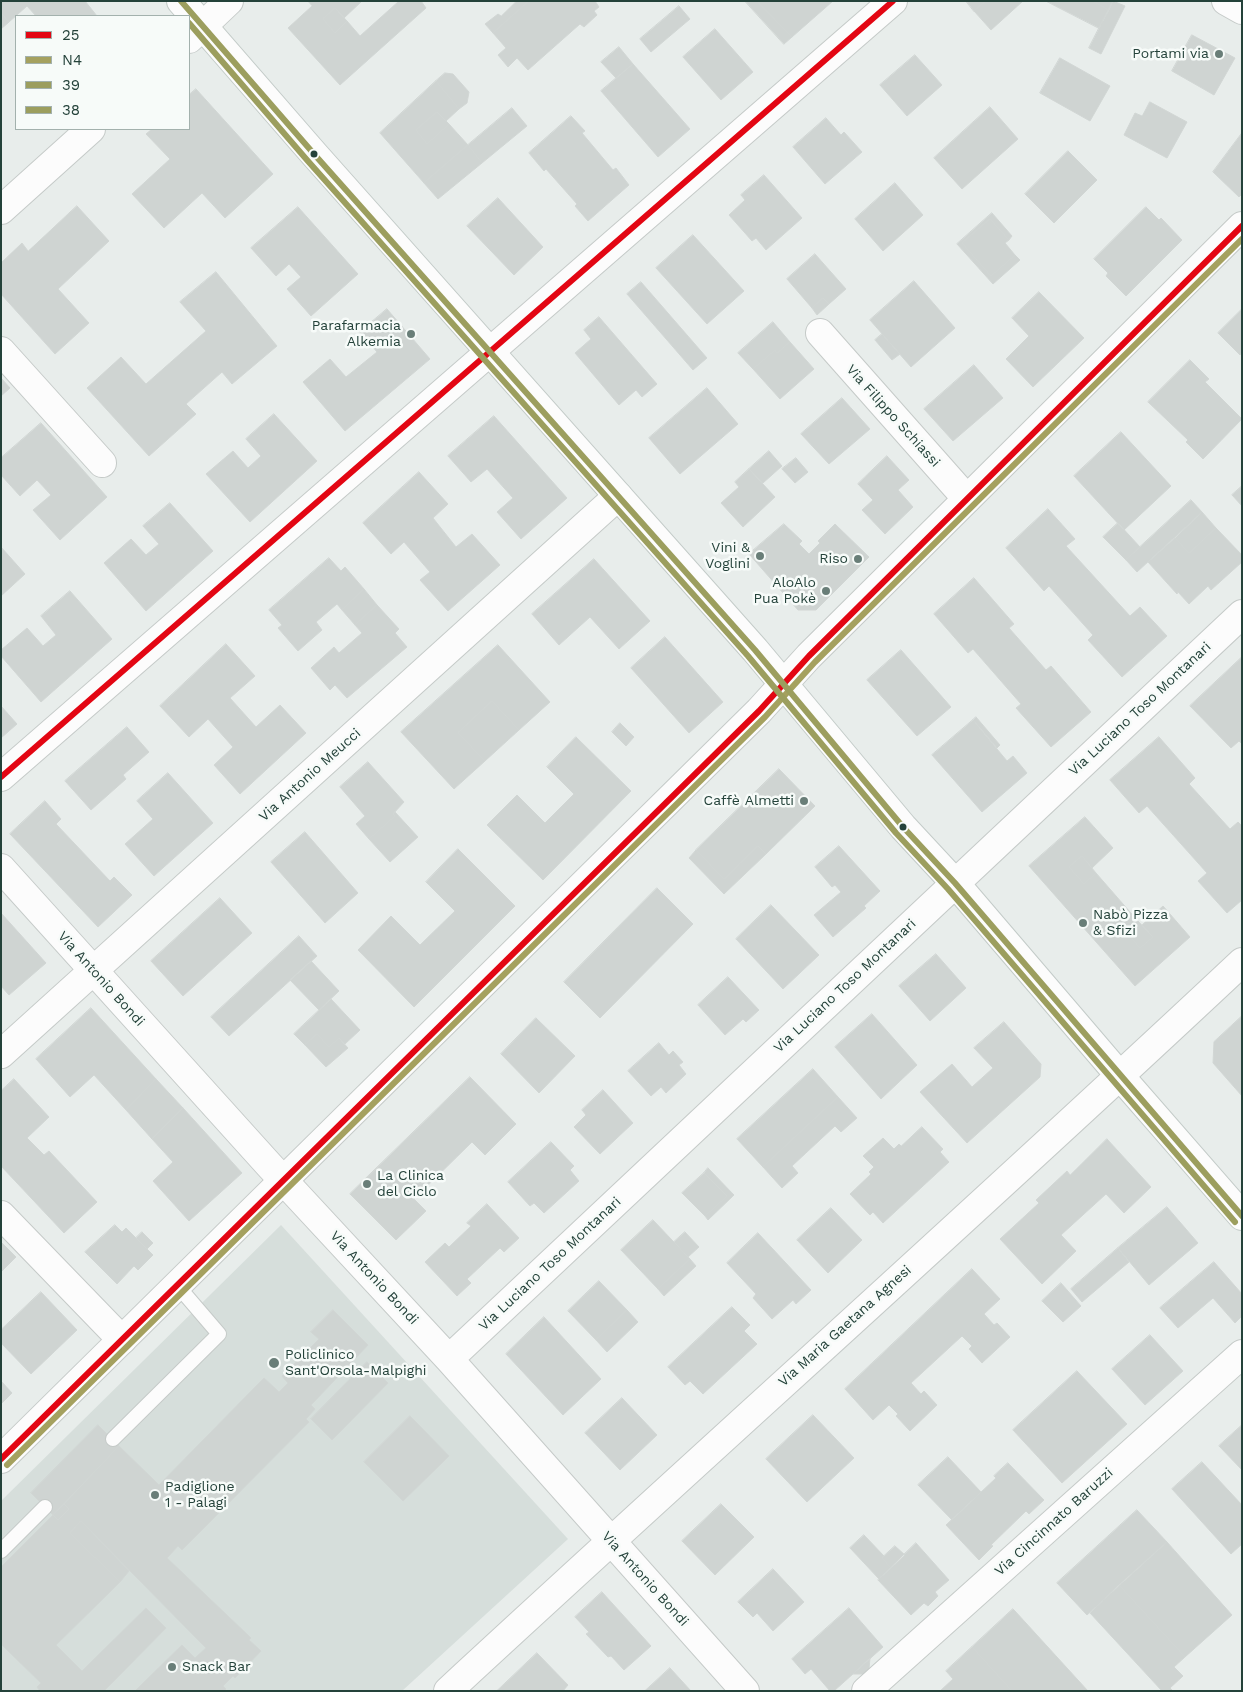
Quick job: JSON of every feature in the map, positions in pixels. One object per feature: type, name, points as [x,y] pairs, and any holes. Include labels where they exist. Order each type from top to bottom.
[{"type":"street","points":[[181,1],[188,15]]},
{"type":"street","points":[[196,33],[229,1]]},
{"type":"street","points":[[1,777],[893,1]]},
{"type":"street","points":[[1226,1],[1242,10]]},
{"type":"street","points":[[190,20],[196,33],[490,352],[784,683],[903,826],[955,883],[1242,1216]]},
{"type":"street","points":[[1,210],[90,130]]},
{"type":"street","points":[[1,1459],[760,710],[784,683],[967,499],[1242,226]]},
{"type":"street","name":"Via Filippo Schiassi","points":[[820,333],[967,499]]},
{"type":"street","points":[[1,351],[102,463]]},
{"type":"street","name":"Via Antonio Meucci","points":[[1,1054],[618,496]]},
{"type":"street","name":"Via Luciano Toso Montanari","points":[[449,1359],[1242,614]]},
{"type":"street","name":"Via Antonio Bondi","points":[[1,868],[283,1180],[449,1359],[745,1691]]},
{"type":"street","name":"Via Maria Gaetana Agnesi","points":[[448,1691],[610,1540],[1120,1076],[1242,962]]},
{"type":"street","points":[[1,1216],[122,1340]]},
{"type":"street","name":"Via Cincinnato Baruzzi","points":[[866,1691],[1242,1354]]},
{"type":"lane","points":[[112,1440],[219,1334],[176,1285]]},
{"type":"lane","points":[[1,1551],[45,1507]]},
{"type":"shaded area","name":"Policlinico Sant'Orsola-Malpighi","points":[[281,1225],[568,1539],[402,1691],[1,1691],[1,1501]]},
{"type":"building","points":[[1,1],[85,1],[96,15],[35,15],[27,6],[9,22],[1,13]]},
{"type":"building","points":[[308,1],[362,1],[344,18],[335,8],[323,19],[335,33],[347,21],[360,36],[399,1],[421,1],[426,8],[340,85],[288,28],[312,6]]},
{"type":"building","points":[[517,1],[529,1],[493,33],[485,24],[498,14],[501,16]]},
{"type":"building","points":[[529,1],[595,1],[599,7],[594,11],[597,15],[584,27],[580,24],[528,70],[517,58],[508,67],[498,55],[506,48],[493,33]]},
{"type":"building","points":[[745,1],[757,1],[792,37],[784,44]]},
{"type":"building","points":[[757,1],[833,1],[792,37]]},
{"type":"building","points":[[966,1],[986,1],[974,11]]},
{"type":"building","points":[[986,1],[1023,1],[991,30],[974,11]]},
{"type":"building","points":[[1046,1],[1093,1],[1109,10],[1099,28]]},
{"type":"building","points":[[1093,1],[1113,1],[1109,10]]},
{"type":"building","points":[[1113,1],[1125,6],[1101,54],[1089,48]]},
{"type":"building","points":[[679,6],[690,19],[651,52],[640,39]]},
{"type":"building","points":[[335,8],[347,21],[335,33],[323,19]]},
{"type":"building","points":[[1,13],[9,22],[1,29]]},
{"type":"building","points":[[715,29],[753,72],[721,100],[683,57]]},
{"type":"building","points":[[1192,35],[1235,58],[1214,95],[1172,71]]},
{"type":"building","points":[[619,47],[633,64],[616,78],[601,62]]},
{"type":"building","points":[[915,55],[942,85],[907,116],[880,85]]},
{"type":"building","points":[[1060,58],[1110,86],[1090,121],[1040,93]]},
{"type":"building","points":[[633,64],[690,129],[658,157],[601,91]]},
{"type":"building","points":[[445,73],[453,74],[469,92],[467,103],[459,109],[436,81]]},
{"type":"building","points":[[436,81],[459,109],[446,121],[437,112],[416,130],[427,144],[449,124],[468,145],[424,183],[380,133]]},
{"type":"building","points":[[196,89],[273,174],[225,218],[202,193],[164,228],[132,194],[170,159],[146,134],[151,130],[190,130],[190,94]]},
{"type":"building","points":[[1150,102],[1187,122],[1167,158],[1124,135],[1135,113],[1142,116]]},
{"type":"building","points":[[990,107],[1018,139],[962,189],[934,158]]},
{"type":"building","points":[[512,108],[527,126],[482,163],[468,145]]},
{"type":"building","points":[[437,112],[449,124],[427,144],[416,130]]},
{"type":"building","points":[[571,116],[585,131],[582,133],[613,170],[616,168],[629,185],[588,221],[575,206],[577,204],[529,153]]},
{"type":"building","points":[[826,118],[841,135],[844,132],[862,152],[825,184],[793,147]]},
{"type":"building","points":[[1242,133],[1242,194],[1239,197],[1213,172]]},
{"type":"building","points":[[468,145],[482,163],[438,199],[424,183]]},
{"type":"building","points":[[1068,151],[1097,180],[1054,223],[1025,194]]},
{"type":"building","points":[[764,175],[802,218],[766,250],[756,238],[752,241],[729,215],[745,200],[741,195]]},
{"type":"building","points":[[895,183],[923,215],[883,251],[855,219]]},
{"type":"building","points":[[498,198],[543,247],[514,275],[467,226]]},
{"type":"building","points":[[77,206],[109,241],[58,289],[89,323],[55,354],[1,294],[1,263],[22,243],[28,251]]},
{"type":"building","points":[[298,207],[358,274],[311,316],[287,289],[301,277],[289,264],[276,276],[251,248]]},
{"type":"building","points":[[1146,207],[1159,220],[1161,218],[1182,240],[1126,296],[1106,276],[1108,273],[1094,259]]},
{"type":"building","points":[[992,213],[1012,236],[1009,240],[990,219],[962,243],[991,276],[1015,255],[1020,260],[993,284],[957,244]]},
{"type":"building","points":[[990,219],[1009,240],[1005,243],[1015,255],[991,276],[962,243]]},
{"type":"building","points":[[693,235],[744,291],[707,324],[656,268]]},
{"type":"building","points":[[815,254],[846,289],[829,304],[823,298],[812,308],[787,279]]},
{"type":"building","points":[[216,272],[277,346],[232,384],[222,372],[186,404],[196,414],[149,456],[87,388],[121,357],[146,384],[206,331],[180,302]]},
{"type":"building","points":[[914,281],[955,328],[911,367],[870,320]]},
{"type":"building","points":[[641,282],[707,358],[693,370],[627,294]]},
{"type":"building","points":[[1039,292],[1084,338],[1033,387],[1006,359],[1029,336],[1012,318]]},
{"type":"building","points":[[823,298],[829,304],[817,315],[812,308]]},
{"type":"building","points":[[387,309],[430,359],[345,431],[303,382],[330,359],[346,377],[377,352],[360,332]]},
{"type":"building","points":[[1242,309],[1242,352],[1240,355],[1218,333]]},
{"type":"building","points":[[599,317],[657,384],[642,397],[636,390],[619,405],[575,353],[591,339],[584,330]]},
{"type":"building","points":[[773,322],[790,342],[777,353],[775,350],[753,369],[738,353]]},
{"type":"building","points":[[882,334],[900,354],[892,360],[875,340]]},
{"type":"building","points":[[790,342],[814,369],[780,399],[753,369],[775,350],[777,353]]},
{"type":"building","points":[[1190,360],[1209,379],[1205,382],[1242,419],[1203,459],[1186,442],[1188,440],[1148,402]]},
{"type":"building","points":[[974,365],[1003,398],[953,441],[924,409]]},
{"type":"building","points":[[1,378],[10,388],[1,396]]},
{"type":"building","points":[[707,388],[738,424],[680,474],[649,438]]},
{"type":"building","points":[[842,398],[870,429],[829,464],[801,434]]},
{"type":"building","points":[[274,414],[317,461],[250,522],[206,474],[233,451],[248,468],[261,456],[246,439]]},
{"type":"building","points":[[494,416],[567,498],[521,539],[497,512],[513,498],[487,469],[471,482],[448,456]]},
{"type":"building","points":[[41,423],[107,497],[60,540],[33,510],[51,495],[37,480],[20,496],[1,475],[1,458]]},
{"type":"building","points":[[1121,432],[1171,486],[1124,530],[1074,476]]},
{"type":"building","points":[[769,451],[782,466],[763,483],[749,469]]},
{"type":"building","points":[[887,456],[909,480],[898,490],[913,507],[885,534],[862,510],[873,500],[858,484]]},
{"type":"building","points":[[796,458],[808,472],[795,483],[782,469]]},
{"type":"building","points":[[749,469],[775,497],[743,527],[721,503],[739,487],[735,482]]},
{"type":"building","points":[[419,472],[448,504],[433,518],[456,547],[472,534],[500,565],[448,611],[420,580],[430,572],[404,542],[391,554],[363,523]]},
{"type":"building","points":[[1242,486],[1242,506],[1232,495]]},
{"type":"building","points":[[1191,500],[1202,512],[1137,572],[1126,560]]},
{"type":"building","points":[[170,503],[213,551],[146,611],[104,563],[131,539],[146,555],[159,544],[143,526]]},
{"type":"building","points":[[1048,509],[1075,539],[1066,546],[1130,616],[1140,607],[1167,636],[1122,677],[1088,640],[1093,635],[1049,586],[1044,591],[1006,548]]},
{"type":"building","points":[[1202,512],[1216,528],[1189,553],[1175,538]]},
{"type":"building","points":[[1118,523],[1140,547],[1126,560],[1103,537]]},
{"type":"building","points":[[784,524],[802,541],[799,544],[809,554],[820,543],[818,541],[835,524],[869,557],[816,610],[798,610],[749,554]]},
{"type":"building","points":[[1216,528],[1242,555],[1242,562],[1211,590],[1208,586],[1189,604],[1178,592],[1177,594],[1148,562],[1175,538],[1189,553]]},
{"type":"building","points":[[1,547],[25,574],[1,596]]},
{"type":"building","points":[[329,558],[341,571],[345,567],[364,589],[342,610],[337,604],[316,622],[322,630],[298,651],[278,628],[282,625],[269,610]]},
{"type":"building","points":[[594,559],[650,621],[619,649],[590,617],[559,645],[532,614]]},
{"type":"building","points":[[974,578],[1014,624],[1009,628],[1046,670],[1051,666],[1091,712],[1051,747],[1016,708],[1021,704],[973,649],[968,653],[934,614]]},
{"type":"building","points":[[364,589],[377,605],[355,625],[342,610]]},
{"type":"building","points":[[70,591],[112,639],[41,702],[1,656],[1,650],[27,628],[43,646],[56,635],[41,616]]},
{"type":"building","points":[[377,605],[399,629],[395,633],[407,647],[347,698],[335,685],[330,690],[311,668],[334,647],[339,653],[362,633],[355,625]]},
{"type":"building","points":[[665,637],[723,702],[689,733],[631,668]]},
{"type":"building","points":[[226,644],[255,676],[230,698],[256,727],[280,705],[306,733],[240,794],[214,765],[233,747],[208,719],[189,737],[160,706]]},
{"type":"building","points":[[498,645],[550,702],[519,730],[492,701],[458,733],[485,761],[454,789],[401,732]]},
{"type":"building","points":[[901,650],[951,707],[917,736],[867,680]]},
{"type":"building","points":[[1242,657],[1242,744],[1239,741],[1231,748],[1190,706]]},
{"type":"building","points":[[492,701],[519,730],[485,761],[458,733]]},
{"type":"building","points":[[1,706],[17,724],[1,738]]},
{"type":"building","points":[[976,717],[1000,745],[997,748],[973,720]]},
{"type":"building","points":[[973,720],[1007,761],[1013,756],[1027,773],[982,812],[932,755]]},
{"type":"building","points":[[620,723],[634,737],[626,746],[612,732]]},
{"type":"building","points":[[127,727],[149,752],[123,775],[126,779],[91,810],[65,781]]},
{"type":"building","points":[[576,737],[631,791],[543,880],[487,825],[517,795],[545,823],[574,794],[547,767]]},
{"type":"building","points":[[1159,737],[1195,778],[1189,784],[1230,829],[1238,822],[1242,826],[1242,900],[1227,913],[1198,881],[1207,873],[1147,806],[1139,813],[1110,780]]},
{"type":"building","points":[[368,762],[404,802],[393,814],[395,816],[369,839],[356,824],[365,816],[340,787]]},
{"type":"building","points":[[779,769],[815,806],[766,854],[758,846],[724,879],[696,850]]},
{"type":"building","points":[[168,773],[213,823],[154,876],[125,844],[153,819],[137,801]]},
{"type":"building","points":[[45,801],[61,819],[56,824],[110,881],[114,877],[132,895],[98,927],[10,834]]},
{"type":"building","points":[[395,812],[418,837],[390,862],[369,839],[395,816],[393,814]]},
{"type":"building","points":[[1085,817],[1113,848],[1092,868],[1082,856],[1069,867],[1084,884],[1096,873],[1137,920],[1125,931],[1140,948],[1153,937],[1142,925],[1163,906],[1190,937],[1135,986],[1029,866]]},
{"type":"building","points":[[305,832],[358,893],[325,923],[271,862]]},
{"type":"building","points":[[758,846],[766,854],[724,894],[689,858],[696,850],[724,879]]},
{"type":"building","points":[[839,846],[880,891],[864,906],[866,908],[833,937],[814,915],[841,892],[835,885],[832,887],[815,867]]},
{"type":"building","points":[[458,849],[515,906],[414,1007],[358,950],[391,916],[420,945],[455,911],[426,882]]},
{"type":"building","points":[[1082,856],[1096,873],[1084,884],[1069,867]]},
{"type":"building","points":[[657,888],[693,924],[600,1018],[564,982]]},
{"type":"building","points":[[220,898],[252,933],[183,996],[151,961]]},
{"type":"building","points":[[771,905],[819,955],[783,989],[736,939]]},
{"type":"building","points":[[1,913],[46,963],[9,995],[1,986]]},
{"type":"building","points":[[1137,920],[1153,937],[1140,948],[1125,931]]},
{"type":"building","points":[[299,936],[317,956],[229,1036],[211,1017]]},
{"type":"building","points":[[936,954],[966,988],[930,1021],[899,986]]},
{"type":"building","points":[[311,961],[339,991],[319,1010],[290,980]]},
{"type":"building","points":[[728,977],[759,1010],[746,1022],[743,1019],[725,1035],[698,1005]]},
{"type":"building","points":[[331,999],[360,1030],[345,1044],[339,1038],[329,1047],[317,1034],[305,1045],[294,1034]]},
{"type":"building","points":[[91,1008],[156,1079],[126,1110],[94,1075],[70,1097],[36,1059]]},
{"type":"building","points":[[872,1014],[917,1065],[881,1099],[835,1047]]},
{"type":"building","points":[[1242,1016],[1242,1096],[1213,1063],[1214,1042]]},
{"type":"building","points":[[536,1018],[575,1056],[539,1093],[501,1054]]},
{"type":"building","points":[[1004,1022],[1041,1064],[1040,1077],[967,1143],[920,1092],[952,1064],[972,1087],[993,1068],[974,1048]]},
{"type":"building","points":[[317,1034],[329,1047],[339,1038],[348,1048],[326,1067],[305,1045]]},
{"type":"building","points":[[659,1043],[669,1055],[673,1051],[683,1062],[679,1065],[686,1074],[666,1093],[661,1087],[651,1096],[628,1071]]},
{"type":"building","points":[[813,1069],[838,1097],[763,1167],[737,1139]]},
{"type":"building","points":[[470,1077],[516,1124],[485,1155],[472,1142],[414,1199],[426,1211],[396,1240],[350,1194]]},
{"type":"building","points":[[14,1079],[49,1117],[27,1138],[44,1155],[49,1151],[97,1202],[64,1233],[1,1166],[1,1091]]},
{"type":"building","points":[[156,1079],[183,1108],[152,1139],[126,1110]]},
{"type":"building","points":[[603,1090],[633,1123],[600,1154],[574,1127],[586,1115],[582,1110]]},
{"type":"building","points":[[838,1097],[857,1118],[841,1132],[835,1126],[792,1166],[798,1173],[782,1188],[763,1167]]},
{"type":"building","points":[[183,1108],[242,1173],[189,1221],[153,1181],[173,1162],[152,1139]]},
{"type":"building","points":[[922,1127],[943,1149],[940,1152],[949,1162],[883,1223],[873,1212],[870,1215],[850,1194],[871,1174],[869,1172],[874,1167],[863,1156],[883,1138],[894,1149],[899,1144],[901,1146]]},
{"type":"building","points":[[1107,1139],[1151,1187],[1124,1213],[1106,1194],[1061,1235],[1076,1251],[1042,1284],[1000,1239],[1039,1203],[1036,1200],[1067,1171],[1070,1175]]},
{"type":"building","points":[[551,1142],[574,1166],[570,1170],[579,1181],[544,1213],[534,1203],[530,1206],[508,1182]]},
{"type":"building","points":[[708,1168],[734,1195],[708,1220],[705,1216],[727,1196],[704,1173]]},
{"type":"building","points":[[704,1173],[727,1196],[705,1216],[682,1193]]},
{"type":"building","points":[[487,1204],[519,1238],[504,1252],[500,1248],[467,1279],[471,1283],[457,1296],[425,1262],[445,1243],[449,1247],[471,1226],[467,1223]]},
{"type":"building","points":[[1167,1207],[1198,1243],[1149,1285],[1118,1248]]},
{"type":"building","points":[[831,1208],[862,1240],[828,1273],[797,1240]]},
{"type":"building","points":[[653,1220],[690,1259],[658,1289],[621,1250]]},
{"type":"building","points":[[115,1225],[122,1232],[126,1228],[153,1255],[138,1270],[134,1266],[117,1284],[85,1252]]},
{"type":"building","points":[[142,1232],[153,1243],[147,1249],[136,1238]]},
{"type":"building","points":[[685,1232],[699,1247],[688,1257],[674,1242]]},
{"type":"building","points":[[758,1233],[811,1290],[796,1304],[793,1300],[772,1319],[753,1298],[756,1294],[727,1263]]},
{"type":"building","points":[[1,1242],[16,1257],[1,1272]]},
{"type":"building","points":[[1118,1248],[1129,1262],[1082,1302],[1071,1289]]},
{"type":"building","points":[[690,1259],[696,1266],[664,1296],[658,1289]]},
{"type":"building","points":[[1214,1262],[1242,1294],[1242,1316],[1235,1323],[1213,1298],[1178,1328],[1160,1308]]},
{"type":"building","points":[[972,1269],[1000,1299],[984,1314],[994,1325],[997,1323],[1010,1337],[982,1363],[969,1349],[972,1346],[962,1336],[911,1383],[921,1394],[924,1391],[937,1405],[910,1431],[889,1405],[873,1420],[845,1389]]},
{"type":"building","points":[[599,1281],[627,1310],[596,1340],[568,1311]]},
{"type":"building","points":[[1061,1283],[1081,1306],[1063,1322],[1042,1301]]},
{"type":"building","points":[[41,1292],[77,1330],[31,1374],[1,1343],[1,1330]]},
{"type":"building","points":[[732,1307],[750,1325],[744,1331],[757,1344],[703,1394],[690,1381],[685,1385],[668,1367]]},
{"type":"building","name":"Padiglione 1 - Palagi","points":[[333,1310],[368,1345],[311,1405],[315,1409],[306,1419],[309,1422],[182,1550],[178,1546],[167,1558],[251,1638],[249,1640],[261,1651],[235,1678],[233,1676],[223,1686],[226,1689],[224,1691],[135,1691],[182,1645],[195,1658],[206,1648],[81,1521],[70,1533],[120,1582],[56,1645],[82,1671],[146,1608],[166,1628],[104,1691],[40,1691],[37,1687],[41,1683],[1,1644],[1,1567],[53,1515],[58,1520],[69,1509],[64,1504],[119,1446],[159,1485],[264,1378],[279,1392],[288,1383],[282,1376],[319,1339],[311,1332]]},
{"type":"building","points":[[627,1310],[638,1322],[607,1352],[596,1340]]},
{"type":"building","points":[[544,1317],[601,1379],[563,1415],[506,1354]]},
{"type":"building","points":[[1150,1335],[1183,1371],[1145,1405],[1112,1369]]},
{"type":"building","points":[[367,1362],[388,1383],[332,1440],[311,1419]]},
{"type":"building","points":[[1077,1371],[1127,1424],[1062,1483],[1013,1430]]},
{"type":"building","points":[[1,1381],[12,1393],[1,1404]]},
{"type":"building","points":[[622,1398],[657,1435],[620,1470],[585,1433]]},
{"type":"building","points":[[813,1415],[854,1458],[807,1502],[766,1459]]},
{"type":"building","points":[[410,1416],[449,1456],[403,1501],[364,1462]]},
{"type":"building","points":[[98,1425],[119,1446],[53,1515],[31,1493]]},
{"type":"building","points":[[1242,1425],[1242,1470],[1219,1446]]},
{"type":"building","points":[[948,1457],[981,1492],[952,1520],[918,1485]]},
{"type":"building","points":[[1202,1462],[1242,1505],[1242,1544],[1231,1554],[1172,1489]]},
{"type":"building","points":[[1008,1463],[1044,1500],[1029,1514],[1026,1511],[991,1545],[993,1546],[979,1560],[946,1525],[996,1478],[994,1476]]},
{"type":"building","points":[[64,1504],[69,1509],[58,1520],[53,1515]]},
{"type":"building","points":[[721,1504],[754,1537],[715,1575],[682,1541]]},
{"type":"building","points":[[1137,1510],[1167,1542],[1087,1615],[1057,1583]]},
{"type":"building","points":[[81,1521],[129,1571],[120,1582],[70,1533]]},
{"type":"building","points":[[864,1535],[884,1556],[882,1558],[891,1568],[879,1579],[850,1548]]},
{"type":"building","points":[[1167,1542],[1232,1615],[1185,1657],[1119,1585]]},
{"type":"building","points":[[916,1543],[949,1580],[935,1592],[938,1596],[928,1606],[924,1603],[911,1615],[878,1580]]},
{"type":"building","points":[[895,1546],[905,1555],[891,1568],[882,1558]]},
{"type":"building","points":[[773,1569],[804,1602],[773,1631],[757,1613],[753,1617],[738,1602]]},
{"type":"building","points":[[1119,1585],[1185,1657],[1174,1667],[1183,1676],[1170,1688],[1173,1691],[1162,1691],[1090,1613]]},
{"type":"building","points":[[602,1592],[651,1646],[624,1670],[611,1656],[608,1657],[586,1634],[589,1632],[575,1617]]},
{"type":"building","points":[[849,1608],[883,1647],[834,1691],[830,1691],[811,1669],[805,1674],[792,1659]]},
{"type":"building","points":[[1013,1609],[1088,1691],[1012,1691],[972,1647]]},
{"type":"building","points":[[972,1647],[1012,1691],[940,1691],[953,1679],[946,1671]]},
{"type":"building","points":[[537,1653],[568,1685],[563,1691],[497,1691]]},
{"type":"building","points":[[870,1658],[869,1669],[863,1674],[853,1674]]},
{"type":"building","points":[[670,1668],[691,1691],[645,1691]]},
{"type":"transit line","name":"39","points":[[181,1],[314,154],[755,650],[903,827],[955,883],[1242,1216]]},
{"type":"transit line","name":"25","points":[[1,777],[893,1]]},
{"type":"transit line","name":"38","points":[[190,24],[307,160],[748,656],[896,833],[948,889],[1235,1222]]},
{"type":"transit line","name":"25","points":[[1,1459],[759,711],[809,656],[1242,226]]},
{"type":"transit line","name":"N4","points":[[7,1465],[765,717],[815,662],[1242,239]]},
{"type":"place","name":"Portami via","points":[[1219,54]]},
{"type":"place","name":"Parafarmacia Alkemia","points":[[411,334]]},
{"type":"place","name":"Vini & Voglini","points":[[760,556]]},
{"type":"place","name":"Riso","points":[[858,559]]},
{"type":"place","name":"AloAlo Pua Pokè","points":[[826,591]]},
{"type":"place","name":"Caffè Almetti","points":[[804,801]]},
{"type":"place","name":"Nabò Pizza & Sfizi","points":[[1083,923]]},
{"type":"place","name":"La Clinica del Ciclo","points":[[367,1184]]},
{"type":"place","name":"Policlinico Sant'Orsola-Malpighi","points":[[274,1363]]},
{"type":"place","name":"Padiglione 1 - Palagi","points":[[155,1495]]},
{"type":"place","name":"Snack Bar","points":[[172,1667]]}]
